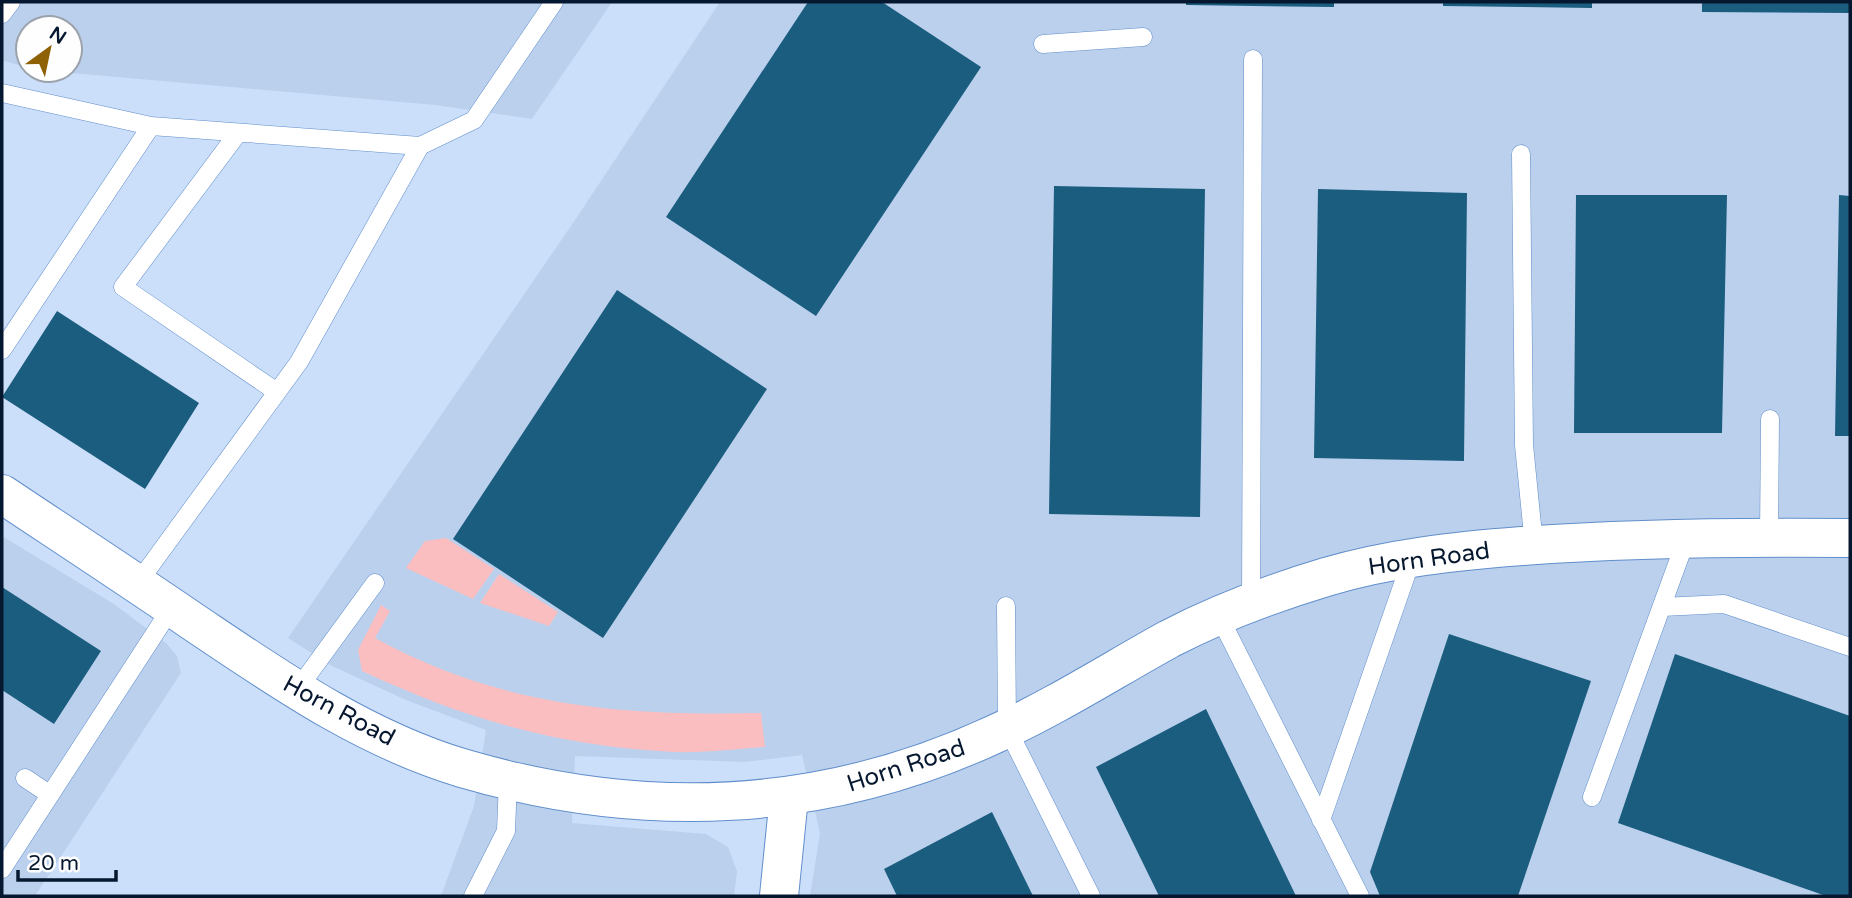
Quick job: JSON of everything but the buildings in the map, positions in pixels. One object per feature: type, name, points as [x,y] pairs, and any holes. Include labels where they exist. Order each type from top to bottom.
[{"type":"street","name":"Horn Road","points":[[2,494],[297,690],[352,723],[423,754],[533,787],[608,799],[685,802],[789,797],[855,785],[929,763],[1007,728],[1175,636],[1235,609],[1330,575],[1412,558],[1534,545],[1687,537],[1850,538]]},
{"type":"street","points":[[779,896],[789,797]]},
{"type":"lane","points":[[2,14],[10,2]]},
{"type":"lane","points":[[2,93],[151,126],[420,146],[474,120],[555,2]]},
{"type":"lane","points":[[1044,44],[1143,37]]},
{"type":"lane","points":[[1253,59],[1235,609],[1321,820],[1360,896]]},
{"type":"lane","points":[[2,350],[151,126]]},
{"type":"lane","points":[[238,133],[122,287],[277,392]]},
{"type":"lane","points":[[137,584],[299,362],[420,146]]},
{"type":"lane","points":[[1521,154],[1524,445],[1534,545]]},
{"type":"lane","points":[[1769,537],[1770,419]]},
{"type":"lane","points":[[1592,797],[1687,537]]},
{"type":"lane","points":[[1321,820],[1412,558]]},
{"type":"lane","points":[[297,690],[375,583]]},
{"type":"lane","points":[[1662,607],[1724,604],[1850,647]]},
{"type":"lane","points":[[1006,606],[1007,728],[1091,896]]},
{"type":"lane","points":[[2,869],[172,607]]},
{"type":"lane","points":[[25,778],[50,794]]},
{"type":"lane","points":[[473,896],[506,831],[508,780]]},
{"type":"shaded area","points":[[2,2],[612,2],[532,119],[435,105],[84,74],[84,14],[14,14],[14,64],[2,60]]},
{"type":"shaded area","points":[[720,2],[1850,2],[1850,896],[810,896],[820,833],[802,755],[745,762],[575,756],[572,823],[706,834],[728,847],[737,871],[734,896],[441,896],[474,806],[486,730],[406,700],[332,666],[288,638],[573,223]]},
{"type":"shaded area","points":[[2,536],[114,604],[166,643],[177,656],[181,673],[35,896],[2,896]]},
{"type":"shaded area","points":[[446,538],[494,569],[473,599],[406,568],[425,541]]},
{"type":"shaded area","points":[[499,574],[558,612],[549,626],[480,603]]},
{"type":"shaded area","points":[[381,605],[390,611],[375,638],[422,661],[469,679],[516,693],[611,709],[761,713],[765,747],[675,752],[632,749],[552,737],[476,717],[362,671],[358,650]]}]
